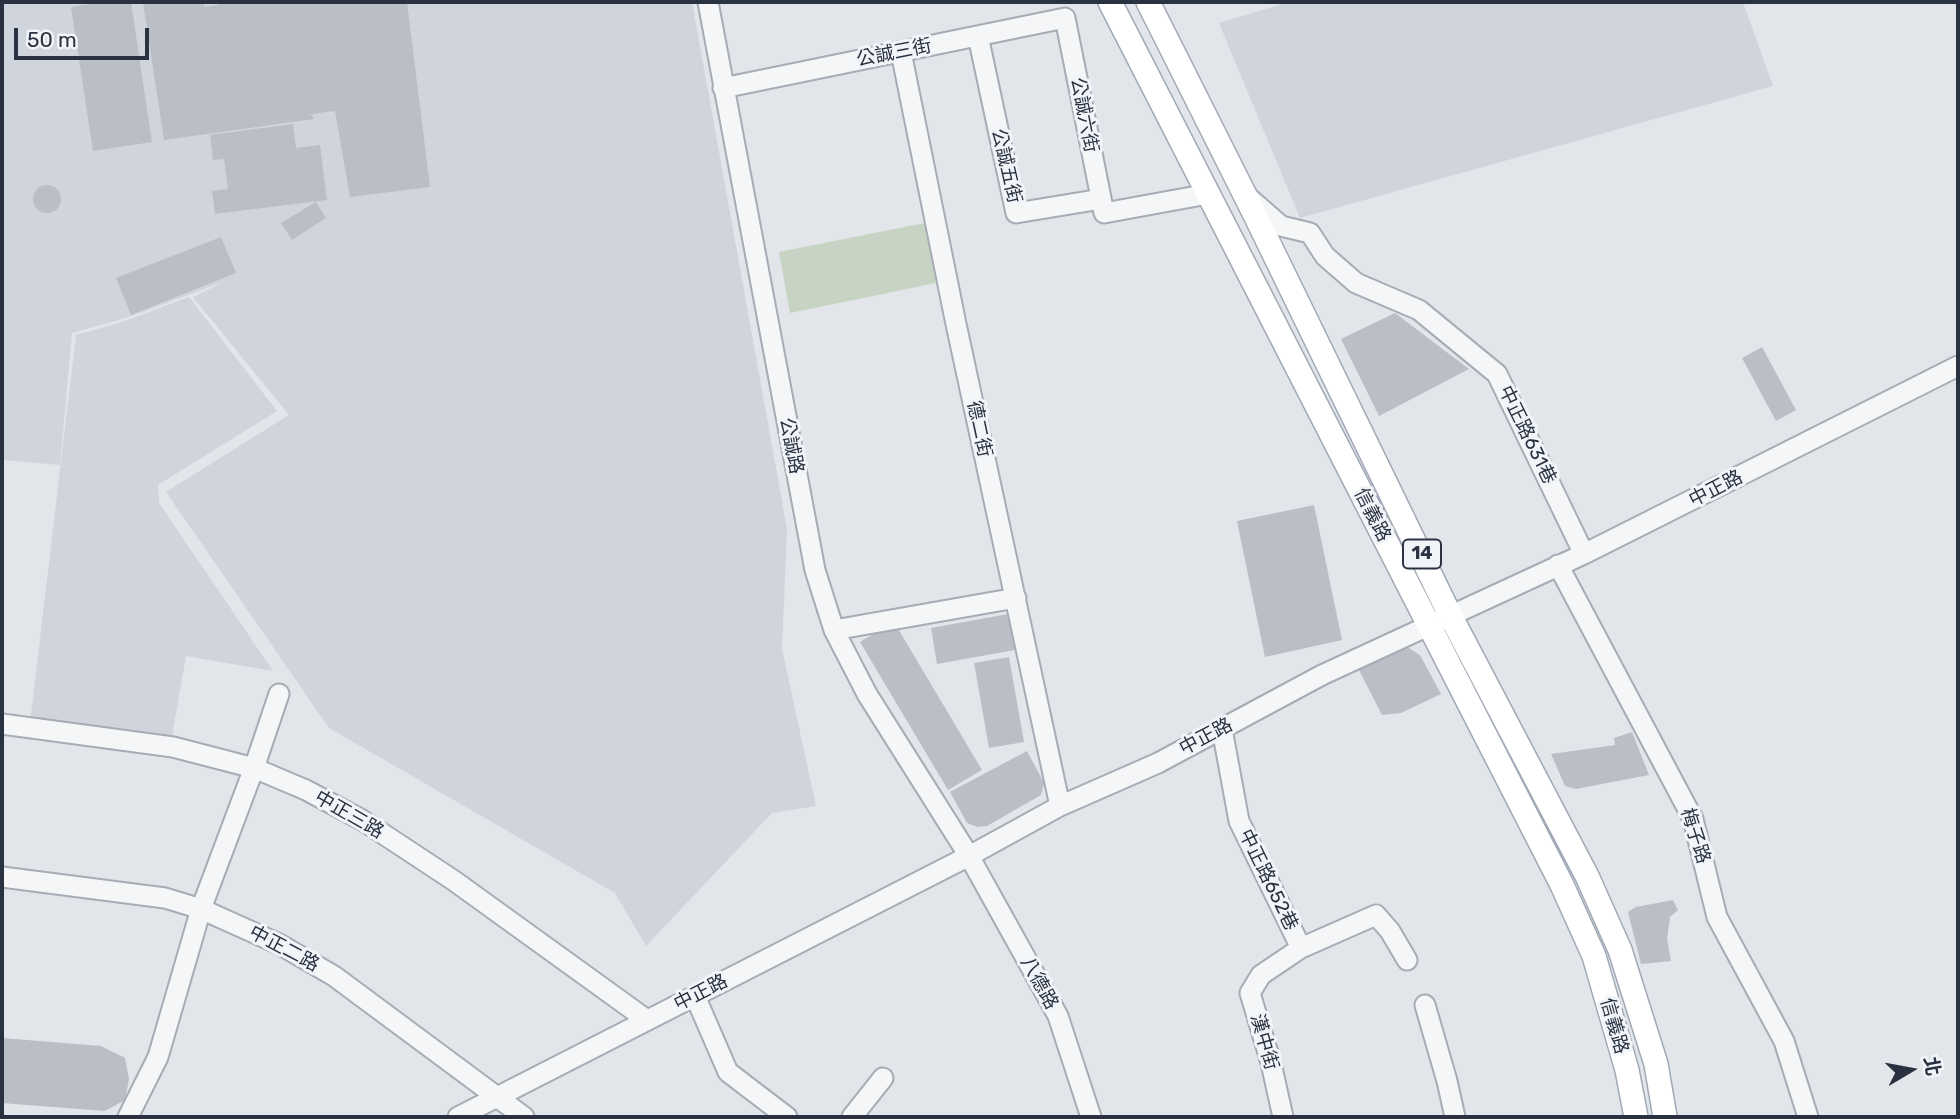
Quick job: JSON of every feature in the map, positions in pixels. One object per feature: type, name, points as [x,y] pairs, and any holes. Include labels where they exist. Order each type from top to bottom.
[{"type":"main road","name":"信義路","points":[[1110,2],[1562,885],[1594,957],[1627,1070],[1636,1117]]},
{"type":"main road","name":"信義路","points":[[1147,2],[1245,194],[1450,615],[1587,876],[1620,950],[1656,1064],[1665,1117]]},
{"type":"main road","points":[[1161,103],[1191,89]]},
{"type":"street","name":"公誠路","points":[[708,2],[815,570],[834,630],[867,694],[969,856]]},
{"type":"street","name":"公誠三街","points":[[723,88],[1065,18]]},
{"type":"street","name":"公誠六街","points":[[1065,18],[1103,206]]},
{"type":"street","name":"公誠五街","points":[[978,37],[1016,212],[1103,206]]},
{"type":"street","name":"德二街","points":[[901,52],[1059,806]]},
{"type":"street","points":[[1103,206],[1208,194]]},
{"type":"street","name":"中正路631巷","points":[[1245,194],[1281,226],[1310,233],[1325,257],[1356,283],[1419,310],[1497,374],[1584,554]]},
{"type":"street","name":"中正路","points":[[458,1117],[969,856],[1059,806],[1158,762],[1322,675],[1584,554],[1958,366]]},
{"type":"street","name":"梅子路","points":[[1558,565],[1693,819],[1717,917],[1784,1041],[1808,1117]]},
{"type":"street","points":[[834,630],[1016,598]]},
{"type":"street","points":[[128,1117],[158,1057],[201,909],[279,694]]},
{"type":"street","name":"中正三路","points":[[2,724],[173,747],[254,768],[306,790],[362,820],[453,880],[647,1020]]},
{"type":"street","name":"中正路652巷","points":[[1222,729],[1239,821],[1301,948]]},
{"type":"street","name":"八德路","points":[[969,856],[1058,1016],[1091,1117]]},
{"type":"street","name":"中正二路","points":[[2,877],[121,890],[165,898],[201,909],[279,944],[334,976],[524,1117]]},
{"type":"street","name":"漢中街","points":[[1283,1117],[1271,1063],[1250,993],[1261,975],[1301,948],[1376,915],[1390,930],[1407,960]]},
{"type":"street","points":[[695,996],[728,1072],[787,1117]]},
{"type":"street","points":[[1426,1005],[1455,1117]]},
{"type":"street","points":[[852,1117],[883,1078]]},
{"type":"shaded area","points":[[2,2],[692,2],[787,529],[782,649],[816,806],[772,813],[646,946],[615,893],[329,728],[166,492],[289,415],[193,297],[226,281],[126,318],[72,333],[60,465],[2,460]]},
{"type":"shaded area","points":[[1289,2],[1743,2],[1773,86],[1300,218],[1219,23]]},
{"type":"shaded area","points":[[189,297],[277,411],[158,485],[159,503],[273,671],[186,656],[171,742],[30,723],[76,335],[122,322]]},
{"type":"green space","points":[[925,223],[936,283],[790,313],[779,252]]},
{"type":"building","points":[[105,2],[131,2],[152,142],[93,151],[71,7]]},
{"type":"building","points":[[143,2],[203,2],[204,7],[218,5],[218,2],[407,2],[430,187],[350,197],[335,111],[311,114],[314,119],[164,140]]},
{"type":"building","points":[[293,124],[296,148],[320,145],[327,200],[215,214],[212,191],[228,189],[224,159],[213,160],[210,135]]},
{"type":"building","points":[[47,185],[57,189],[61,199],[57,209],[47,213],[37,209],[33,199],[37,189]]},
{"type":"building","points":[[316,202],[326,218],[292,240],[281,223]]},
{"type":"building","points":[[221,237],[236,273],[131,315],[116,278]]},
{"type":"building","points":[[1395,313],[1469,369],[1379,416],[1341,339]]},
{"type":"building","points":[[1762,347],[1796,410],[1776,421],[1742,358]]},
{"type":"building","points":[[1314,505],[1342,640],[1265,657],[1237,521]]},
{"type":"building","points":[[1014,613],[1020,649],[937,664],[931,628]]},
{"type":"building","points":[[894,622],[982,770],[948,790],[860,642]]},
{"type":"building","points":[[1407,647],[1420,655],[1441,694],[1401,713],[1382,715],[1359,670]]},
{"type":"building","points":[[1009,657],[1024,742],[989,748],[974,663]]},
{"type":"building","points":[[1632,732],[1649,775],[1576,789],[1565,786],[1551,754],[1615,745],[1614,738]]},
{"type":"building","points":[[1027,751],[1044,783],[1041,795],[987,826],[977,827],[967,823],[950,792]]},
{"type":"building","points":[[1673,900],[1678,910],[1670,917],[1667,939],[1671,961],[1641,964],[1628,912],[1636,907]]},
{"type":"building","points":[[2,1038],[101,1046],[125,1058],[129,1079],[125,1100],[105,1111],[2,1103]]}]
